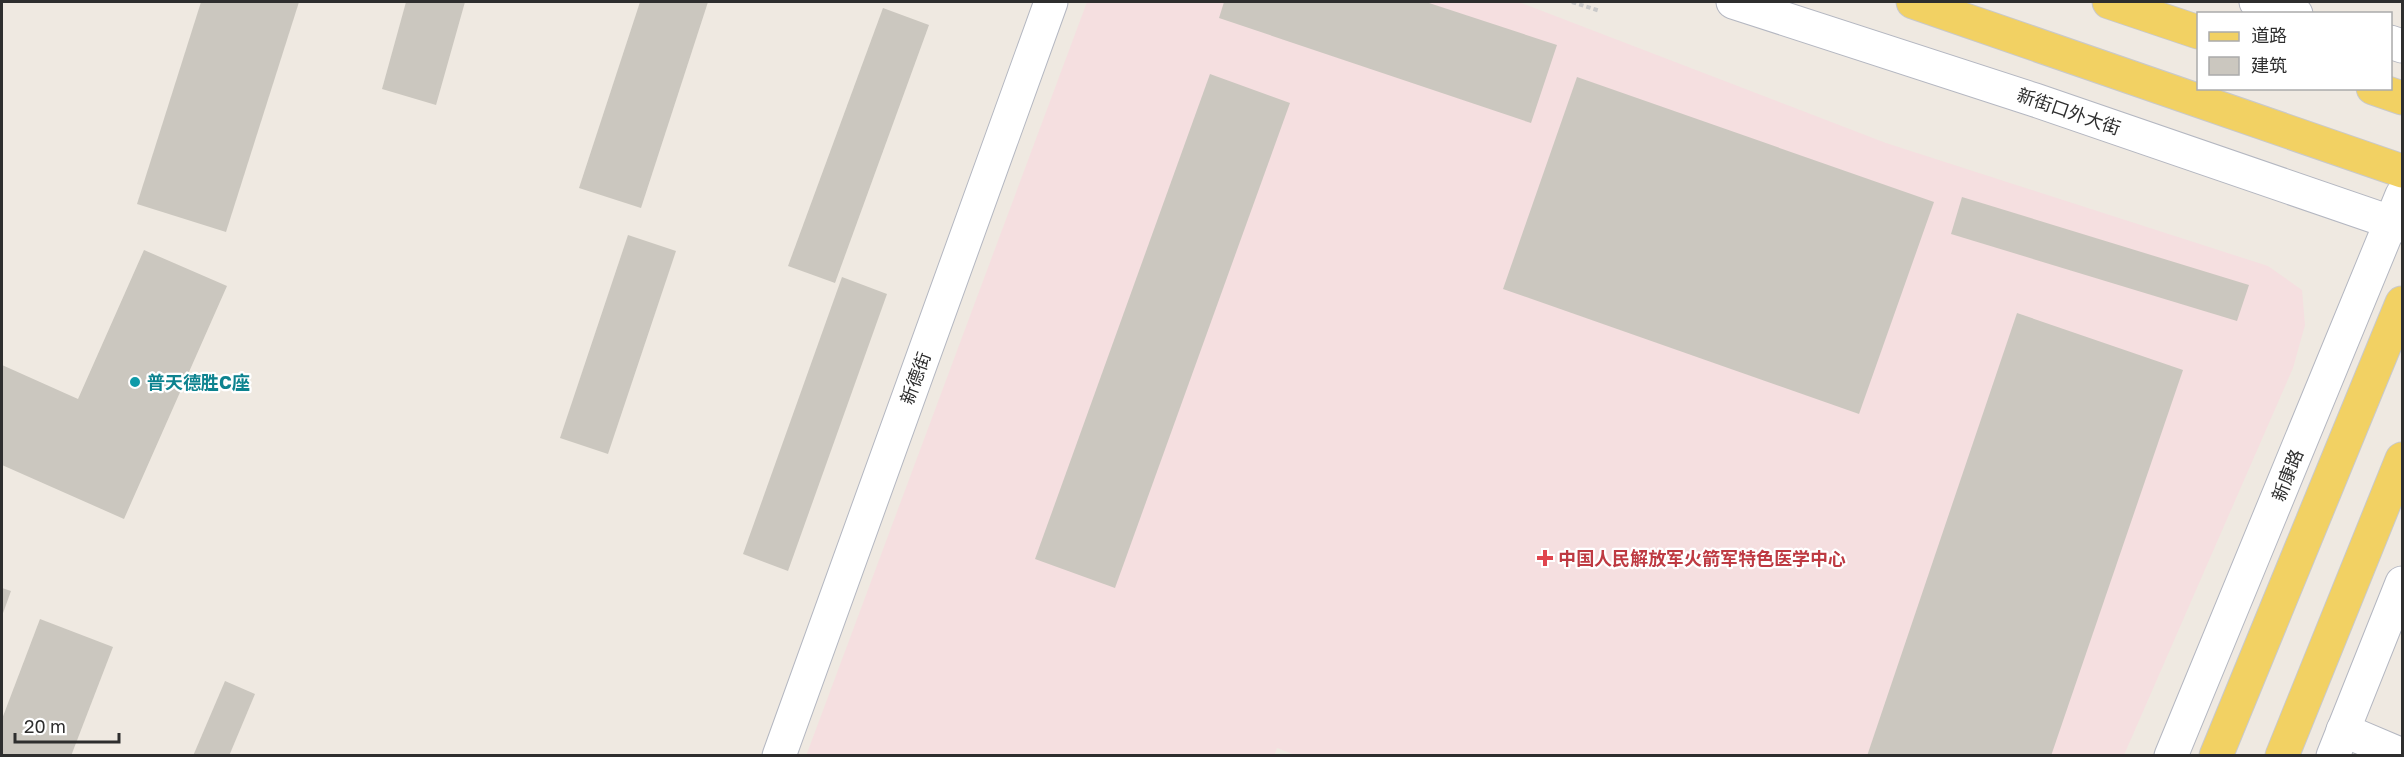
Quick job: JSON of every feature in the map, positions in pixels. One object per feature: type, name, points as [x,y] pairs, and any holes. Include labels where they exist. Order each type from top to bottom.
[{"type":"main road","points":[[1913,2],[2403,171]]},
{"type":"main road","points":[[2109,2],[2197,31]]},
{"type":"main road","points":[[2379,90],[2403,98]]},
{"type":"main road","points":[[2216,756],[2403,303]]},
{"type":"main road","points":[[2282,756],[2403,459]]},
{"type":"street","name":"新德街","points":[[779,756],[1051,2]]},
{"type":"street","name":"新街口外大街","points":[[1733,2],[2399,214]]},
{"type":"street","points":[[2256,2],[2289,12]]},
{"type":"street","name":"新康路","points":[[2171,756],[2399,214]]},
{"type":"street","points":[[2403,583],[2338,743],[2403,755]]},
{"type":"path","points":[[1572,2],[1600,11]]},
{"type":"shaded area","name":"中国人民解放军火箭军特色医学中心","points":[[1087,2],[1519,2],[1886,143],[2268,266],[2302,290],[2305,325],[2293,368],[2124,755],[1298,756],[1277,748],[1274,756],[806,756]]},
{"type":"building","points":[[201,2],[299,2],[226,232],[137,204]]},
{"type":"building","points":[[406,2],[465,2],[436,105],[382,89]]},
{"type":"building","points":[[640,2],[708,2],[641,208],[579,188]]},
{"type":"building","points":[[1224,2],[1426,2],[1557,45],[1531,123],[1219,18]]},
{"type":"building","points":[[883,8],[929,25],[835,283],[788,266]]},
{"type":"building","points":[[1210,74],[1290,103],[1115,588],[1035,559]]},
{"type":"building","points":[[1577,77],[1934,202],[1859,414],[1503,289]]},
{"type":"building","points":[[1962,197],[2249,285],[2237,321],[1951,234]]},
{"type":"building","points":[[628,235],[676,251],[608,454],[560,438]]},
{"type":"building","name":"普天德胜C座","points":[[144,250],[227,286],[124,519],[2,465],[2,365],[78,399]]},
{"type":"building","points":[[842,277],[887,294],[788,571],[743,554]]},
{"type":"building","points":[[2017,313],[2183,370],[2051,756],[1867,756]]},
{"type":"building","points":[[2,588],[11,591],[2,616]]},
{"type":"building","points":[[40,619],[113,647],[71,756],[2,756],[2,719]]},
{"type":"building","points":[[225,681],[255,694],[229,756],[193,756]]},
{"type":"place","name":"普天德胜C座","points":[[135,382]]},
{"type":"place","name":"中国人民解放军火箭军特色医学中心","points":[[1545,558]]}]
